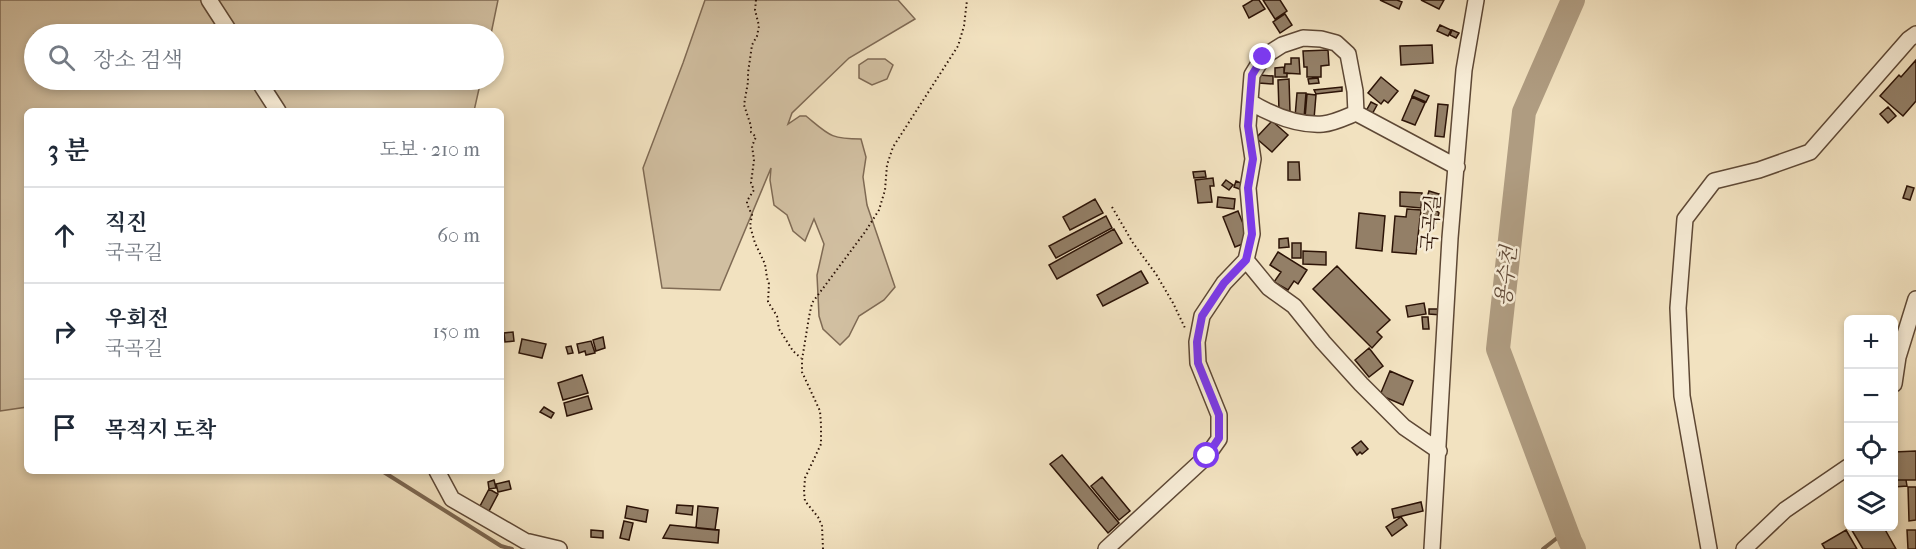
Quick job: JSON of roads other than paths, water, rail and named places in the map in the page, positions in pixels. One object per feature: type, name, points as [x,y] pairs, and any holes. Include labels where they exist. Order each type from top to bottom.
[{"type":"street","points":[[209,0],[225,24]]},
{"type":"street","name":"국곡길","points":[[1432,549],[1442,369],[1464,69],[1476,0]]},
{"type":"street","points":[[1709,549],[1682,396],[1678,308],[1685,219],[1714,181],[1759,170],[1809,152],[1916,34]]},
{"type":"street","points":[[1106,549],[1207,456],[1219,438],[1219,415],[1198,363],[1197,348],[1202,316],[1224,283],[1246,260],[1252,234],[1248,188],[1253,159],[1248,126],[1252,75],[1263,57],[1282,45],[1303,38],[1322,39],[1336,43],[1348,54],[1355,91],[1356,113]]},
{"type":"street","points":[[264,90],[276,108]]},
{"type":"street","points":[[1250,102],[1269,113],[1298,123],[1325,124],[1356,113],[1457,167]]},
{"type":"street","points":[[1246,260],[1269,288],[1294,306],[1323,342],[1382,406],[1404,427],[1439,451]]},
{"type":"street","points":[[1896,369],[1916,299]]},
{"type":"street","points":[[1744,549],[1785,510],[1844,469]]},
{"type":"street","points":[[439,474],[452,499],[525,540],[559,549]]},
{"type":"waterway","name":"용수천","points":[[1573,0],[1524,112],[1498,349],[1574,549]]},
{"type":"waterway","points":[[387,474],[501,546],[512,549]]},
{"type":"waterway","points":[[1543,549],[1566,531]]}]
